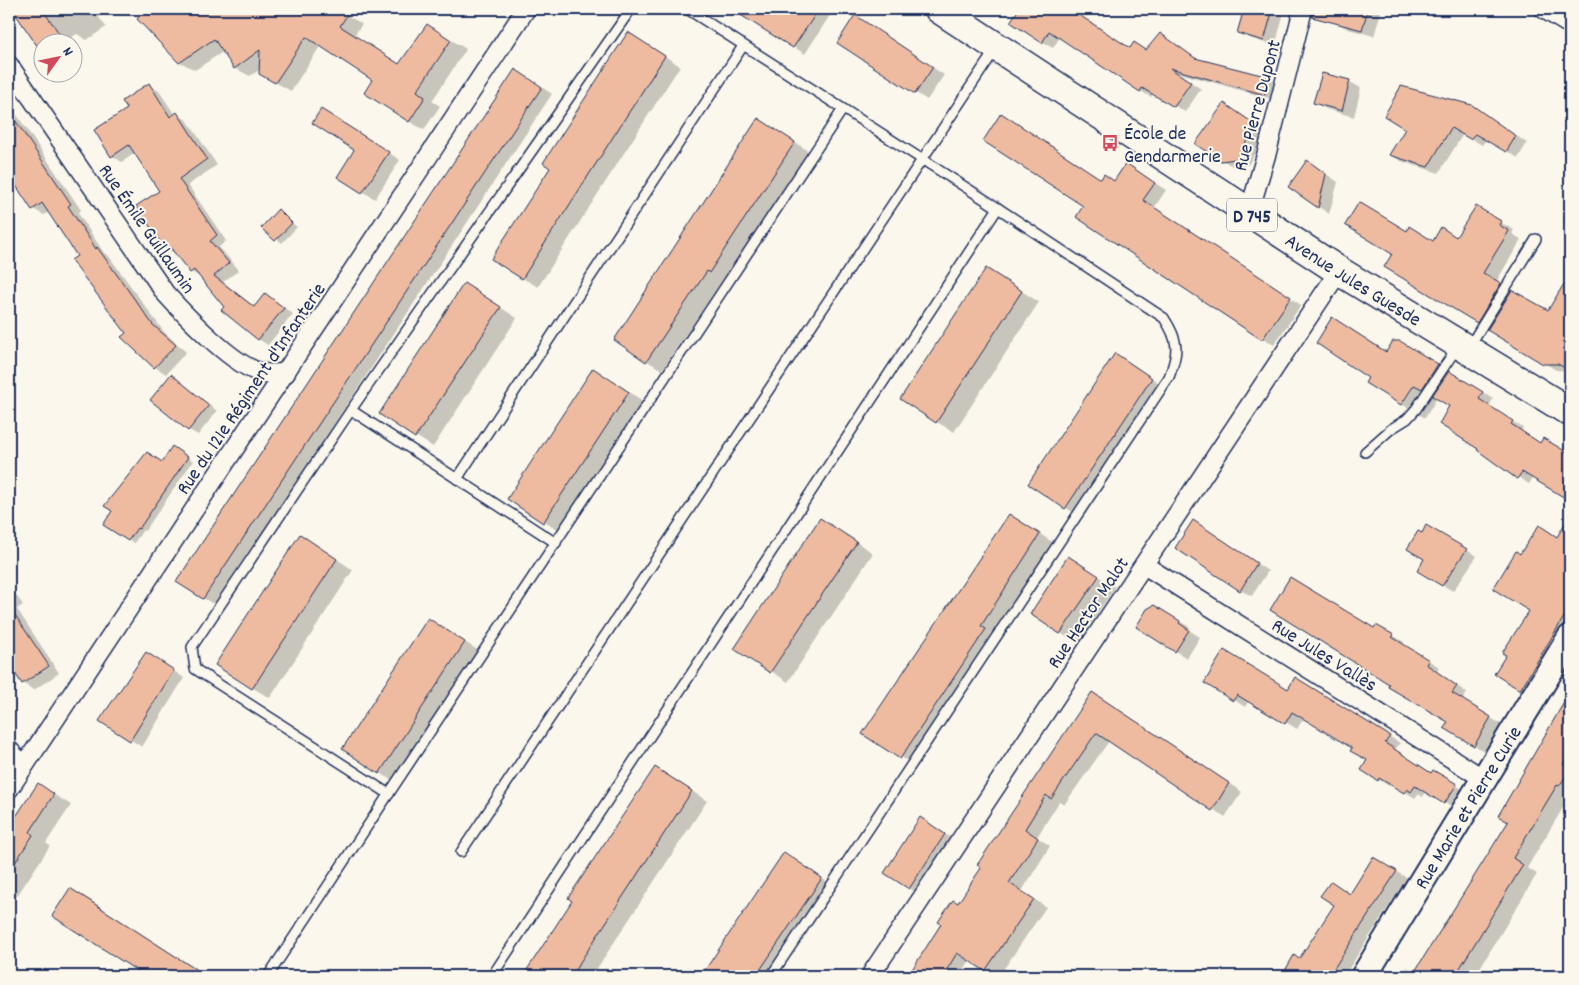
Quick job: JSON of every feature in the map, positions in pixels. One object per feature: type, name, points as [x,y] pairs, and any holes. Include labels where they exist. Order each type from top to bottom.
[{"type":"main road","name":"Avenue Jules Guesde","points":[[940,9],[1339,271],[1570,412]]},
{"type":"street","name":"Rue du 121e Régiment d'Infanterie","points":[[9,790],[526,9]]},
{"type":"street","name":"Rue Pierre Dupont","points":[[1249,212],[1267,152],[1303,9]]},
{"type":"street","points":[[1544,9],[1570,25]]},
{"type":"street","name":"Rue Émile Guillaumin","points":[[9,65],[165,293],[188,320],[242,363],[262,373],[286,373]]},
{"type":"street","name":"Rue Hector Malot","points":[[870,976],[1339,271]]},
{"type":"street","name":"Rue Jules Vallès","points":[[1144,565],[1484,779]]},
{"type":"street","name":"Rue Marie et Pierre Curie","points":[[1364,976],[1570,638]]},
{"type":"street","points":[[9,750],[24,766]]},
{"type":"lane","points":[[389,794],[195,669],[192,647],[351,410],[631,9]]},
{"type":"lane","points":[[688,9],[998,208],[1164,318],[1175,335],[1177,357],[1169,377],[771,976]]},
{"type":"lane","points":[[457,479],[743,46]]},
{"type":"lane","points":[[461,852],[921,159],[997,48]]},
{"type":"lane","points":[[268,976],[842,109]]},
{"type":"lane","points":[[492,976],[998,208]]},
{"type":"lane","points":[[1365,452],[1391,429],[1407,419],[1416,409],[1464,347],[1536,239]]},
{"type":"lane","points":[[351,410],[556,543]]},
{"type":"building","points":[[12,9],[42,9],[58,32],[32,32],[32,38]]},
{"type":"building","points":[[146,9],[351,9],[340,26],[399,64],[427,24],[451,40],[417,91],[425,97],[409,122],[364,93],[372,80],[306,37],[275,83],[259,74],[260,50],[234,69],[214,39],[179,63],[137,19]]},
{"type":"building","points":[[731,9],[819,9],[793,48]]},
{"type":"building","points":[[1019,9],[1070,9],[1130,48],[1134,42],[1146,50],[1160,33],[1195,58],[1269,77],[1265,95],[1170,68],[1191,82],[1174,107],[1142,88],[1140,92],[1049,31],[1042,43],[1010,22]]},
{"type":"building","points":[[1244,9],[1273,9],[1264,41],[1237,33]]},
{"type":"building","points":[[1313,9],[1368,9],[1362,30],[1312,17]]},
{"type":"building","points":[[855,15],[933,67],[915,94],[837,43]]},
{"type":"building","points":[[628,32],[665,56],[522,279],[491,259],[550,168],[543,163]]},
{"type":"building","points":[[515,69],[542,87],[203,599],[176,582]]},
{"type":"building","points":[[1322,73],[1350,80],[1342,111],[1313,103]]},
{"type":"building","points":[[149,83],[170,117],[177,112],[207,159],[179,179],[217,235],[210,241],[229,263],[214,276],[254,307],[265,293],[284,308],[258,340],[221,310],[224,307],[194,270],[190,273],[170,247],[166,250],[136,206],[159,191],[129,145],[111,157],[94,130],[127,109],[122,101]]},
{"type":"building","points":[[1401,86],[1472,105],[1516,136],[1506,152],[1475,134],[1470,139],[1451,128],[1428,167],[1389,155],[1405,129],[1384,116]]},
{"type":"building","points":[[1224,103],[1256,125],[1236,159],[1221,161],[1195,144]]},
{"type":"building","points":[[321,109],[389,152],[362,193],[337,177],[354,150],[312,123]]},
{"type":"building","points":[[9,111],[71,204],[68,206],[96,249],[97,247],[153,325],[176,345],[154,368],[121,337],[126,333],[71,260],[77,256],[42,203],[32,210],[9,175]]},
{"type":"building","points":[[1001,113],[1101,179],[1104,174],[1114,181],[1126,163],[1155,183],[1143,200],[1291,297],[1262,340],[1076,217],[1083,206],[983,141]]},
{"type":"building","points":[[758,118],[795,142],[709,273],[707,271],[646,362],[614,340]]},
{"type":"building","points":[[1307,160],[1326,174],[1318,208],[1288,187]]},
{"type":"building","points":[[1359,202],[1407,231],[1409,226],[1433,241],[1441,227],[1456,237],[1476,206],[1501,221],[1499,225],[1509,231],[1483,273],[1501,283],[1477,323],[1384,267],[1392,254],[1345,225]]},
{"type":"building","points":[[278,209],[292,223],[275,241],[261,228]]},
{"type":"building","points":[[986,268],[1022,291],[936,423],[900,399]]},
{"type":"building","points":[[1570,274],[1570,371],[1558,364],[1543,364],[1487,330],[1512,290],[1548,310]]},
{"type":"building","points":[[464,283],[501,307],[415,438],[379,414]]},
{"type":"building","points":[[1332,317],[1386,352],[1393,341],[1400,341],[1438,364],[1422,389],[1414,385],[1401,405],[1365,383],[1368,378],[1316,343]]},
{"type":"building","points":[[1115,353],[1152,378],[1065,509],[1028,484]]},
{"type":"building","points":[[593,368],[629,392],[543,523],[507,499]]},
{"type":"building","points":[[1449,371],[1483,392],[1479,399],[1513,421],[1511,424],[1540,443],[1543,438],[1570,454],[1570,501],[1522,472],[1517,479],[1478,449],[1439,424],[1449,406],[1432,396]]},
{"type":"building","points":[[171,374],[209,405],[188,431],[150,400]]},
{"type":"building","points":[[172,446],[188,457],[139,529],[137,528],[128,541],[103,525],[112,511],[104,506],[147,452],[162,462]]},
{"type":"building","points":[[1009,514],[1040,534],[981,626],[986,629],[900,759],[862,734]]},
{"type":"building","points":[[1570,515],[1570,607],[1520,690],[1494,674],[1506,655],[1502,653],[1529,611],[1493,589],[1516,551],[1520,554],[1539,525],[1557,537]]},
{"type":"building","points":[[820,518],[857,542],[770,673],[734,649]]},
{"type":"building","points":[[1193,520],[1257,563],[1240,591],[1175,548]]},
{"type":"building","points":[[1426,525],[1467,549],[1442,586],[1417,571],[1424,559],[1407,549],[1418,531],[1422,533]]},
{"type":"building","points":[[300,534],[337,559],[252,689],[215,665]]},
{"type":"building","points":[[1068,556],[1099,576],[1060,634],[1030,614]]},
{"type":"building","points":[[1290,577],[1374,628],[1376,625],[1394,635],[1392,637],[1429,660],[1426,664],[1457,686],[1452,693],[1491,717],[1474,746],[1444,728],[1448,722],[1388,687],[1389,684],[1270,610]]},
{"type":"building","points":[[1154,605],[1180,621],[1179,623],[1189,630],[1175,652],[1136,627],[1147,609]]},
{"type":"building","points":[[9,606],[49,666],[22,684],[9,664]]},
{"type":"building","points":[[428,618],[465,642],[379,774],[342,749]]},
{"type":"building","points":[[1224,650],[1288,689],[1295,677],[1390,736],[1385,743],[1431,773],[1433,770],[1457,784],[1444,804],[1415,786],[1411,792],[1407,789],[1404,793],[1379,778],[1378,781],[1361,770],[1367,760],[1350,751],[1352,748],[1292,712],[1285,724],[1237,695],[1233,701],[1204,683]]},
{"type":"building","points":[[146,652],[174,670],[130,741],[99,721]]},
{"type":"building","points":[[1092,692],[1229,783],[1212,811],[1096,733],[1051,799],[1046,795],[1025,829],[1038,838],[1009,883],[1034,899],[985,971],[957,953],[943,976],[908,976],[941,924],[938,922],[953,900],[958,903],[981,868],[977,865]]},
{"type":"building","points":[[1570,692],[1570,752],[1563,764],[1570,770],[1559,786],[1557,785],[1513,858],[1523,865],[1455,976],[1412,976],[1508,822],[1498,816]]},
{"type":"building","points":[[655,767],[692,791],[571,976],[523,976],[572,901],[568,898]]},
{"type":"building","points":[[38,783],[54,794],[30,832],[33,835],[9,872],[9,827]]},
{"type":"building","points":[[920,817],[945,834],[909,889],[884,873]]},
{"type":"building","points":[[784,852],[822,878],[756,976],[701,976]]},
{"type":"building","points":[[1373,857],[1397,871],[1329,976],[1282,976],[1294,955],[1299,959],[1334,905],[1320,896],[1331,881],[1350,894]]},
{"type":"building","points":[[70,888],[206,976],[145,976],[52,916]]},
{"type":"place","name":"École de Gendarmerie","points":[[1110,143]]}]
